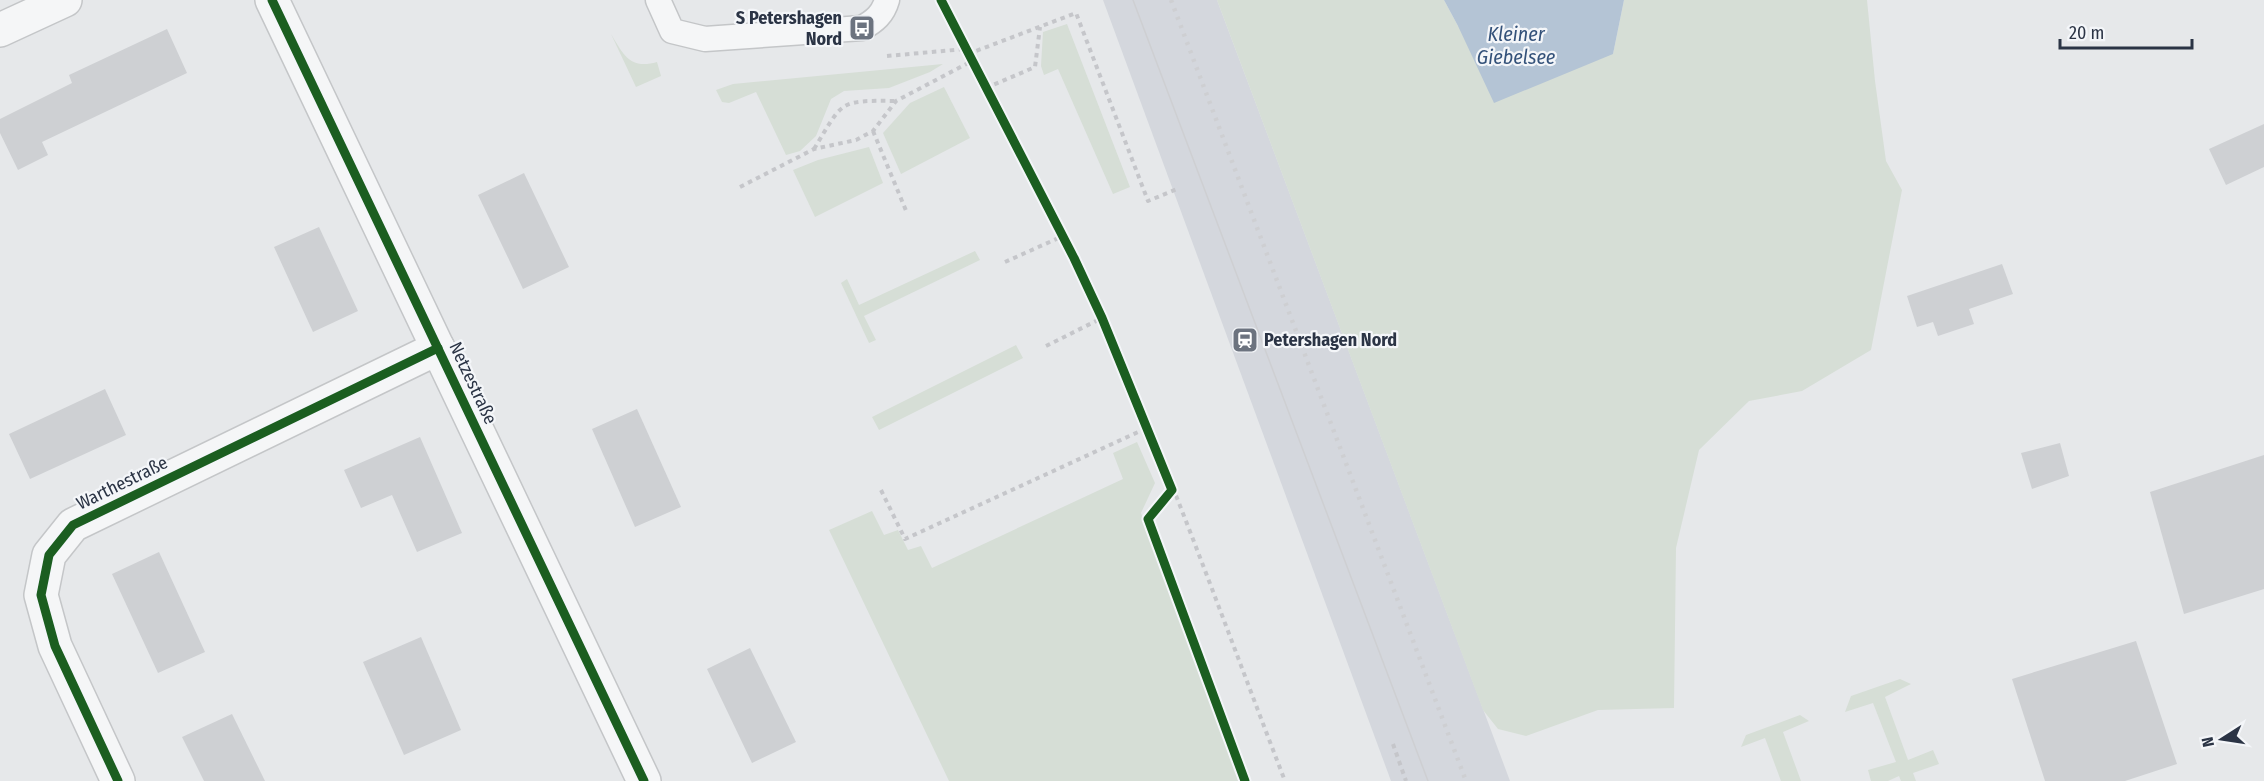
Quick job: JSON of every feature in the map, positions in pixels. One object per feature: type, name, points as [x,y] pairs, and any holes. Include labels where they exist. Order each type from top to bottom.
[{"type":"street","points":[[0,30],[64,0]]},
{"type":"street","name":"Netzestraße","points":[[272,0],[644,781]]},
{"type":"street","name":"Warthestraße","points":[[118,781],[55,646],[41,596],[49,555],[73,525],[438,348]]},
{"type":"lane","points":[[658,0],[672,31],[705,39],[862,28],[873,22],[884,9],[887,0]]},
{"type":"path","points":[[941,0],[1063,236],[1102,318],[1173,490],[1285,781]]},
{"type":"path","points":[[968,54],[1076,13],[1148,201],[1177,189]]},
{"type":"path","points":[[986,88],[1035,66],[1040,27]]},
{"type":"path","points":[[891,56],[965,49]]},
{"type":"path","points":[[740,187],[814,149],[856,140],[873,131],[896,101],[972,61]]},
{"type":"path","points":[[814,149],[837,111],[850,102],[896,101]]},
{"type":"path","points":[[873,131],[907,213]]},
{"type":"path","points":[[1005,262],[1063,236]]},
{"type":"path","points":[[1046,346],[1102,318]]},
{"type":"path","points":[[881,490],[905,539],[1147,428]]},
{"type":"path","points":[[1173,490],[1148,519],[1245,781]]},
{"type":"path","points":[[1393,744],[1406,781]]},
{"type":"shaded area","points":[[1103,0],[1217,0],[1510,781],[1391,781]]},
{"type":"shaded area","points":[[1217,0],[1444,0],[1458,26],[1613,54],[1624,0],[1867,0],[1886,161],[1902,190],[1871,350],[1802,391],[1749,401],[1699,450],[1676,548],[1674,708],[1598,710],[1526,736],[1498,729],[1483,710]]},
{"type":"shaded area","points":[[1067,24],[1130,187],[1113,194],[1058,69],[1044,75],[1041,66],[1043,32]]},
{"type":"shaded area","points":[[611,34],[624,54],[634,62],[648,64],[657,62],[661,76],[636,87]]},
{"type":"shaded area","points":[[943,64],[930,72],[889,88],[844,91],[831,99],[816,136],[800,151],[786,155],[756,92],[729,103],[722,102],[716,90],[733,84]]},
{"type":"shaded area","points":[[944,87],[970,138],[901,174],[883,133],[910,103]]},
{"type":"shaded area","points":[[869,147],[883,183],[815,217],[793,170],[818,160]]},
{"type":"shaded area","points":[[975,251],[980,260],[864,316],[876,340],[869,343],[841,283],[847,279],[859,305]]},
{"type":"shaded area","points":[[1016,345],[1023,358],[879,430],[872,417]]},
{"type":"shaded area","points":[[1137,442],[1155,483],[1141,513],[1239,781],[949,781],[829,530],[872,511],[884,535],[898,530],[908,550],[921,546],[932,568],[1123,479],[1113,453]]},
{"type":"shaded area","points":[[1900,679],[1911,684],[1885,697],[1908,760],[1933,750],[1939,764],[1913,773],[1916,781],[1901,781],[1899,776],[1888,781],[1871,781],[1868,770],[1896,762],[1873,703],[1845,712],[1851,696]]},
{"type":"shaded area","points":[[1800,715],[1809,721],[1783,732],[1801,781],[1781,781],[1765,738],[1741,747],[1746,735]]},
{"type":"water","name":"Kleiner Giebelsee","points":[[1444,0],[1624,0],[1613,54],[1494,103]]},
{"type":"building","points":[[167,29],[187,73],[42,142],[48,155],[18,170],[0,133],[0,119],[72,83],[69,75]]},
{"type":"building","points":[[2264,124],[2264,167],[2226,185],[2209,149]]},
{"type":"building","points":[[524,173],[569,267],[523,289],[478,195]]},
{"type":"building","points":[[319,227],[358,311],[313,332],[274,247]]},
{"type":"building","points":[[2002,264],[2013,294],[1969,309],[1974,324],[1938,336],[1933,322],[1917,327],[1907,296]]},
{"type":"building","points":[[105,389],[126,435],[30,479],[9,434]]},
{"type":"building","points":[[637,409],[681,507],[635,527],[592,429]]},
{"type":"building","points":[[420,437],[462,533],[417,552],[392,495],[361,508],[344,470]]},
{"type":"building","points":[[2060,443],[2069,476],[2032,489],[2021,453]]},
{"type":"building","points":[[2264,455],[2264,589],[2184,614],[2150,492]]},
{"type":"building","points":[[159,552],[205,652],[158,673],[112,574]]},
{"type":"building","points":[[421,637],[461,730],[404,755],[363,662]]},
{"type":"building","points":[[2136,641],[2177,764],[2125,781],[2045,781],[2012,679]]},
{"type":"building","points":[[750,648],[796,742],[752,763],[707,669]]},
{"type":"building","points":[[232,714],[265,781],[204,781],[182,737]]},
{"type":"tram line","points":[[1133,0],[1428,781]]},
{"type":"railway","points":[[1171,0],[1466,781]]},
{"type":"cycle path","points":[[272,0],[644,781]]},
{"type":"cycle path","points":[[941,0],[1074,258],[1102,318],[1172,490],[1148,519],[1245,781]]},
{"type":"cycle path","points":[[118,781],[55,646],[41,595],[49,555],[73,525],[438,348]]},
{"type":"place","name":"S Petershagen Nord","points":[[862,28]]},
{"type":"place","name":"Petershagen Nord","points":[[1245,340]]}]
